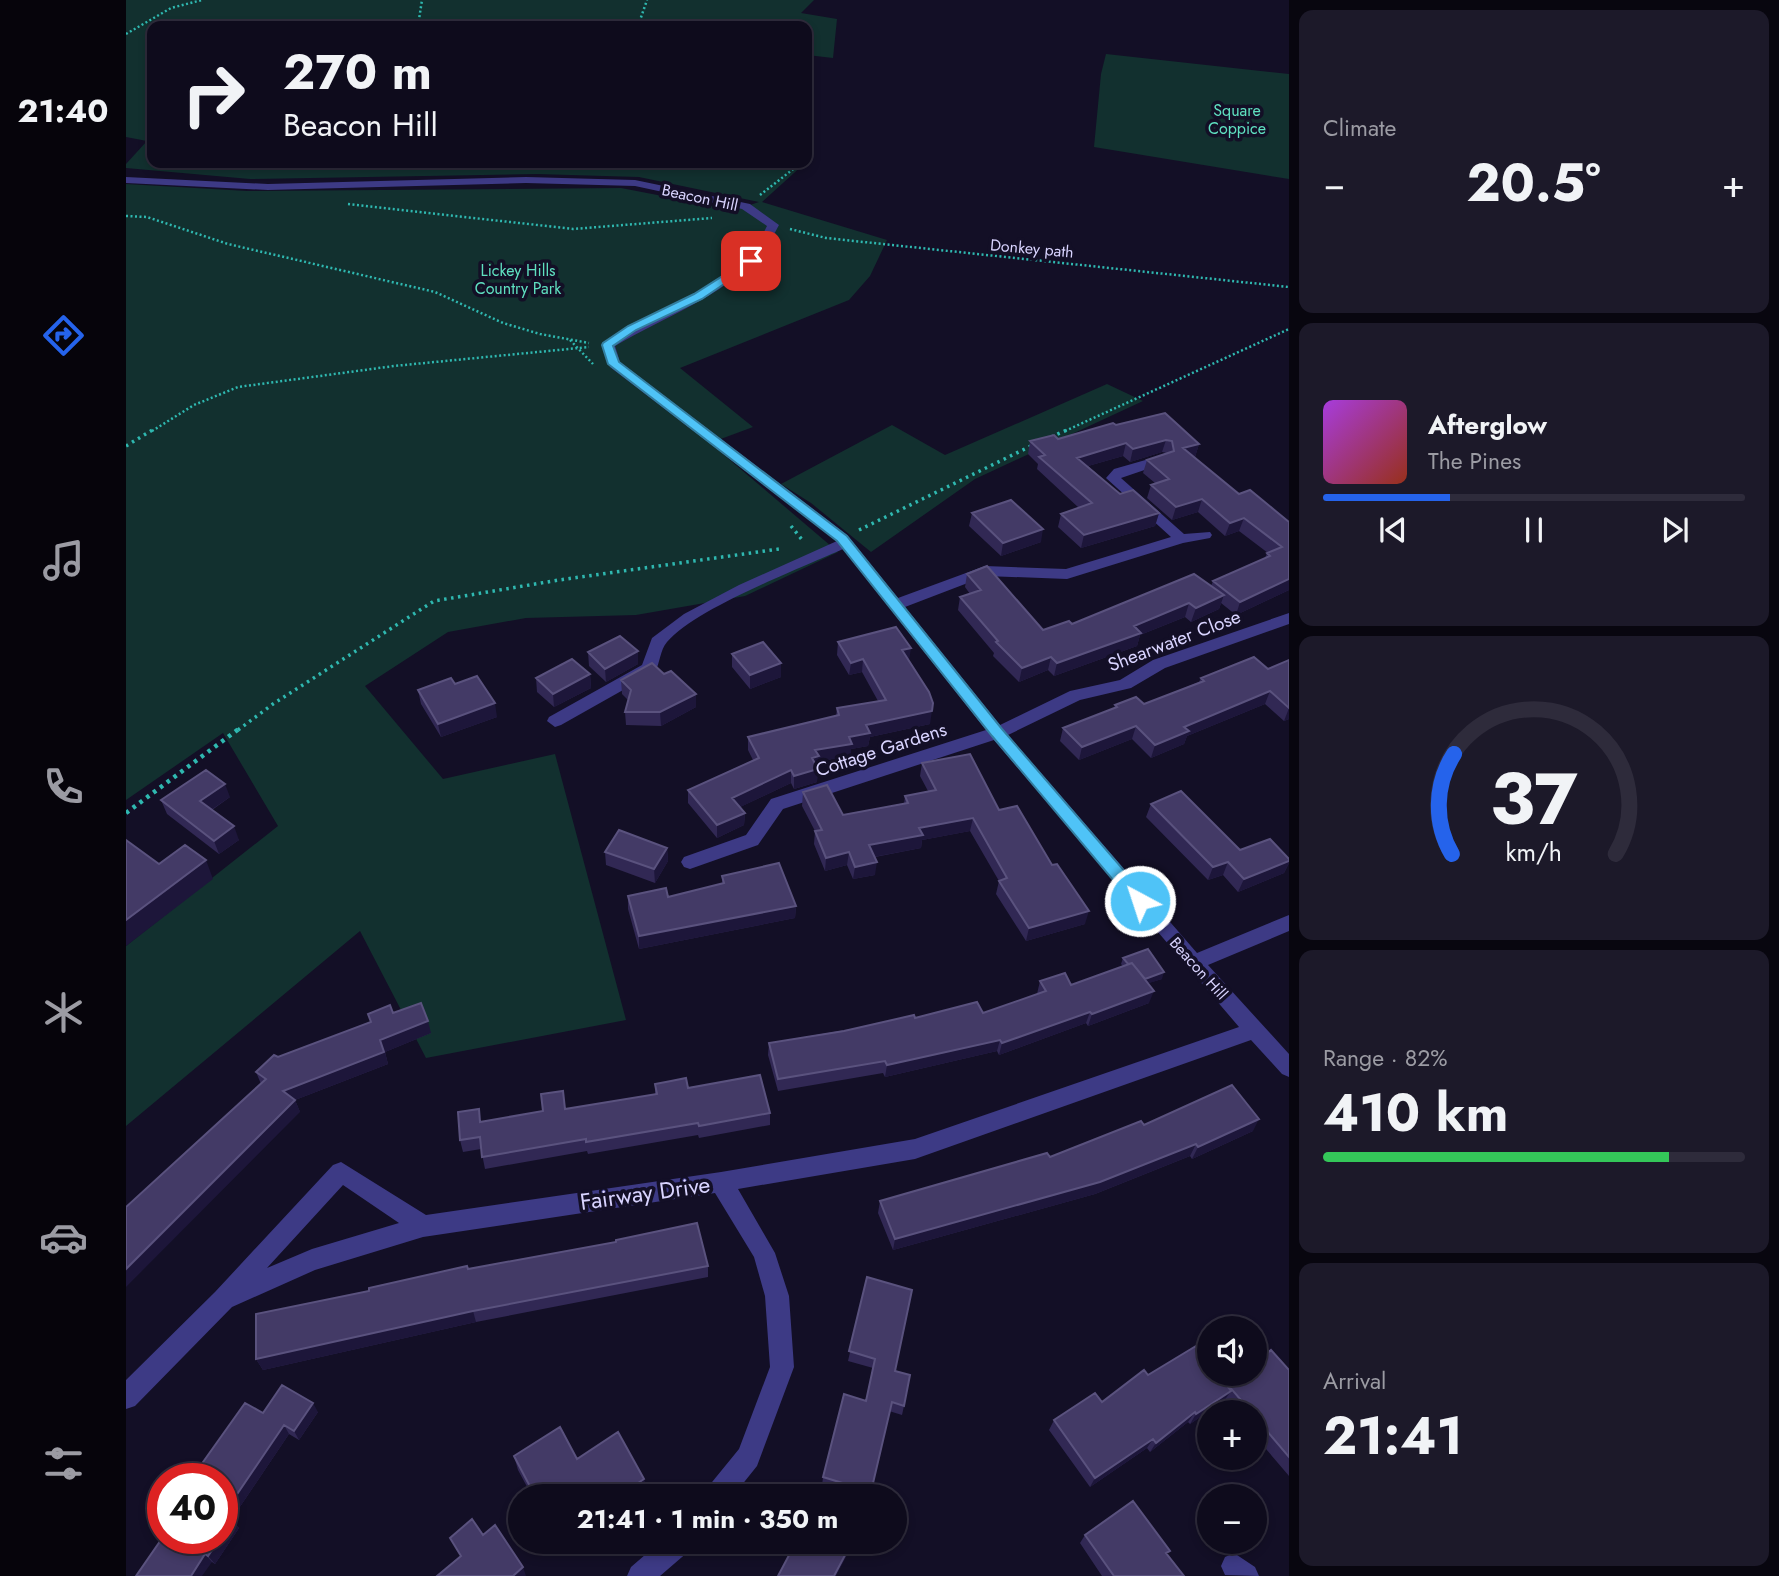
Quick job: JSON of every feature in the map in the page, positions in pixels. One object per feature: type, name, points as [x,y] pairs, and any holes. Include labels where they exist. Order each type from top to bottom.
[{"type":"street","name":"Beacon Hill","points":[[126,180],[268,187],[526,180],[635,183],[746,206],[773,225],[770,238],[751,261],[698,297],[632,328],[607,345],[614,364],[844,541],[997,733],[1194,963],[1289,1068]]},
{"type":"street","points":[[1163,459],[1119,472],[1113,478],[1181,540]]},
{"type":"street","points":[[894,605],[985,571],[1067,574],[1205,535]]},
{"type":"street","points":[[555,721],[649,668],[659,640],[677,624],[844,541]]},
{"type":"street","name":"Shearwater Close","points":[[997,733],[1076,695],[1125,684],[1159,664],[1289,618]]},
{"type":"street","name":"Cottage Gardens","points":[[690,862],[752,840],[777,804],[997,733]]},
{"type":"street","points":[[1194,963],[1289,923]]},
{"type":"street","name":"Fairway Drive","points":[[223,1300],[312,1260],[423,1226],[721,1182],[915,1149],[1255,1030]]},
{"type":"street","points":[[126,1397],[223,1300],[341,1172],[423,1226]]},
{"type":"street","points":[[721,1182],[764,1253],[777,1296],[782,1367],[748,1457],[727,1484]]},
{"type":"street","points":[[640,1576],[666,1554]]},
{"type":"path","points":[[148,21],[171,8],[202,0]]},
{"type":"path","points":[[419,21],[422,0]]},
{"type":"path","points":[[640,21],[648,0]]},
{"type":"path","points":[[126,34],[147,22]]},
{"type":"path","points":[[746,206],[795,168]]},
{"type":"path","points":[[348,204],[572,229],[714,218]]},
{"type":"path","points":[[126,216],[147,217],[228,244],[435,292],[503,323],[569,339],[578,348],[394,366],[238,387],[194,405],[126,446]]},
{"type":"path","name":"Donkey path","points":[[773,225],[825,238],[1289,287]]},
{"type":"path","points":[[1050,437],[1289,329]]},
{"type":"path","points":[[844,541],[1038,443]]},
{"type":"path","points":[[793,548],[807,546]]},
{"type":"path","points":[[126,813],[273,704],[434,601],[559,580],[779,550]]},
{"type":"green space","points":[[126,0],[814,0],[801,13],[837,19],[833,58],[812,56],[812,21],[147,21],[147,141],[126,137]]},
{"type":"green space","name":"Square Coppice","points":[[1106,54],[1289,74],[1289,179],[1094,147],[1101,74]]},
{"type":"green space","name":"Lickey Hills Country Park","points":[[147,141],[147,168],[799,168],[762,202],[887,240],[870,276],[849,300],[680,368],[753,427],[710,443],[838,552],[745,596],[636,615],[526,618],[448,632],[365,686],[443,779],[555,754],[626,1020],[426,1058],[360,931],[126,1126],[126,946],[278,826],[223,733],[126,800],[126,184],[247,191],[621,188],[735,210],[759,202],[639,177],[537,174],[250,179],[126,168],[126,164]]},
{"type":"green space","points":[[1107,384],[1143,401],[975,479],[871,552],[811,503],[781,484],[892,425],[945,455]]},
{"type":"building","points":[[1165,413],[1199,444],[1183,448],[1239,494],[1250,490],[1289,522],[1289,579],[1240,602],[1213,581],[1270,556],[1267,553],[1282,547],[1244,518],[1230,523],[1202,499],[1176,507],[1151,485],[1169,479],[1147,460],[1174,451],[1172,441],[1166,440],[1133,449],[1126,443],[1077,458],[1120,494],[1133,490],[1159,513],[1084,535],[1061,514],[1092,503],[1039,457],[1045,455],[1030,441],[1054,435],[1058,439],[1113,423],[1116,425]]},
{"type":"building","points":[[1011,500],[1043,529],[1003,543],[972,513]]},
{"type":"building","points":[[987,566],[1043,630],[1069,621],[1072,624],[1194,574],[1224,595],[1196,608],[1189,603],[1134,626],[1141,633],[1057,663],[1051,657],[1022,668],[996,642],[998,641],[960,597],[981,590],[967,574]]},
{"type":"building","points":[[896,627],[911,648],[902,650],[929,692],[933,703],[932,711],[866,725],[870,733],[849,737],[852,744],[815,750],[819,756],[812,758],[818,769],[794,776],[791,770],[732,798],[745,813],[717,825],[688,790],[759,758],[748,737],[839,715],[837,708],[886,700],[863,659],[851,663],[838,642]]},
{"type":"building","points":[[620,636],[638,651],[605,669],[588,652]]},
{"type":"building","points":[[763,642],[781,663],[750,675],[732,654]]},
{"type":"building","points":[[1254,657],[1268,669],[1289,660],[1289,708],[1270,691],[1184,727],[1189,731],[1155,745],[1136,726],[1082,747],[1063,728],[1136,697],[1144,704],[1204,681],[1201,678]]},
{"type":"building","points":[[572,659],[590,674],[553,694],[536,678]]},
{"type":"building","points":[[652,663],[664,674],[671,671],[696,694],[660,712],[625,712],[631,690],[621,680]]},
{"type":"building","points":[[477,676],[495,703],[438,724],[418,690],[451,678],[455,684]]},
{"type":"building","points":[[970,754],[999,810],[1017,806],[1052,865],[1057,864],[1089,911],[1029,928],[999,881],[1007,878],[973,818],[919,828],[923,835],[869,845],[877,862],[855,867],[849,852],[826,858],[815,831],[822,830],[803,792],[827,785],[843,815],[908,803],[905,796],[936,790],[922,763]]},
{"type":"building","points":[[206,770],[225,784],[200,801],[234,826],[214,841],[161,800]]},
{"type":"building","points":[[1181,791],[1240,850],[1270,839],[1289,861],[1244,879],[1228,862],[1213,867],[1151,804]]},
{"type":"building","points":[[619,830],[667,848],[654,869],[605,852]]},
{"type":"building","points":[[126,840],[159,864],[185,845],[206,860],[126,920]]},
{"type":"building","points":[[779,863],[796,906],[639,936],[628,896],[666,888],[668,897],[724,883],[722,876]]},
{"type":"building","points":[[1148,949],[1164,972],[1145,979],[1132,963],[1128,964],[1123,958]]},
{"type":"building","points":[[1132,963],[1154,991],[1092,1014],[1090,1012],[1002,1043],[1000,1040],[887,1065],[885,1061],[778,1079],[769,1043],[844,1031],[914,1015],[915,1018],[977,1002],[983,1013],[1046,991],[1040,981],[1065,973],[1071,985]]},
{"type":"building","points":[[421,1003],[428,1021],[380,1040],[384,1052],[283,1091],[295,1100],[126,1269],[126,1207],[266,1079],[256,1072],[274,1055],[278,1057],[371,1022],[368,1014],[390,1005],[393,1013]]},
{"type":"building","points":[[760,1075],[770,1113],[699,1126],[698,1123],[586,1142],[586,1139],[482,1157],[480,1137],[460,1140],[458,1112],[479,1109],[480,1122],[543,1111],[541,1094],[563,1091],[565,1109],[657,1094],[655,1084],[686,1078],[688,1088]]},
{"type":"building","points":[[1232,1085],[1259,1119],[1198,1147],[1196,1144],[1100,1182],[895,1239],[880,1201],[1047,1153],[1050,1157],[1141,1121],[1144,1125]]},
{"type":"building","points":[[697,1223],[708,1266],[473,1311],[256,1359],[256,1314],[369,1291],[369,1288],[467,1266],[468,1269],[616,1242]]},
{"type":"building","points":[[867,1277],[912,1290],[895,1371],[910,1375],[904,1406],[892,1402],[873,1484],[846,1484],[823,1477],[844,1394],[866,1401],[875,1359],[849,1351]]},
{"type":"building","points":[[1196,1346],[1197,1386],[1227,1386],[1231,1391],[1217,1400],[1197,1400],[1197,1413],[1195,1412],[1156,1443],[1153,1439],[1095,1478],[1054,1420],[1095,1393],[1102,1402],[1144,1370],[1148,1375]]},
{"type":"building","points":[[1271,1350],[1289,1370],[1289,1457],[1267,1431],[1267,1400],[1241,1400],[1229,1386],[1267,1386],[1267,1353]]},
{"type":"building","points":[[282,1385],[313,1403],[294,1431],[284,1425],[238,1493],[238,1463],[202,1463],[245,1403],[263,1413]]},
{"type":"building","points":[[560,1427],[577,1459],[618,1432],[644,1479],[637,1484],[529,1484],[514,1456]]},
{"type":"building","points":[[1133,1501],[1170,1551],[1166,1553],[1184,1576],[1114,1576],[1085,1535]]},
{"type":"building","points":[[472,1519],[483,1535],[495,1525],[508,1544],[508,1554],[514,1554],[523,1567],[513,1576],[437,1576],[461,1556],[450,1538]]},
{"type":"building","points":[[151,1554],[205,1554],[191,1576],[136,1576]]},
{"type":"building","points":[[790,1554],[846,1554],[834,1576],[778,1576]]},
{"type":"route","points":[[751,261],[698,297],[632,328],[607,345],[614,364],[842,538],[997,733],[1140,901]]}]
